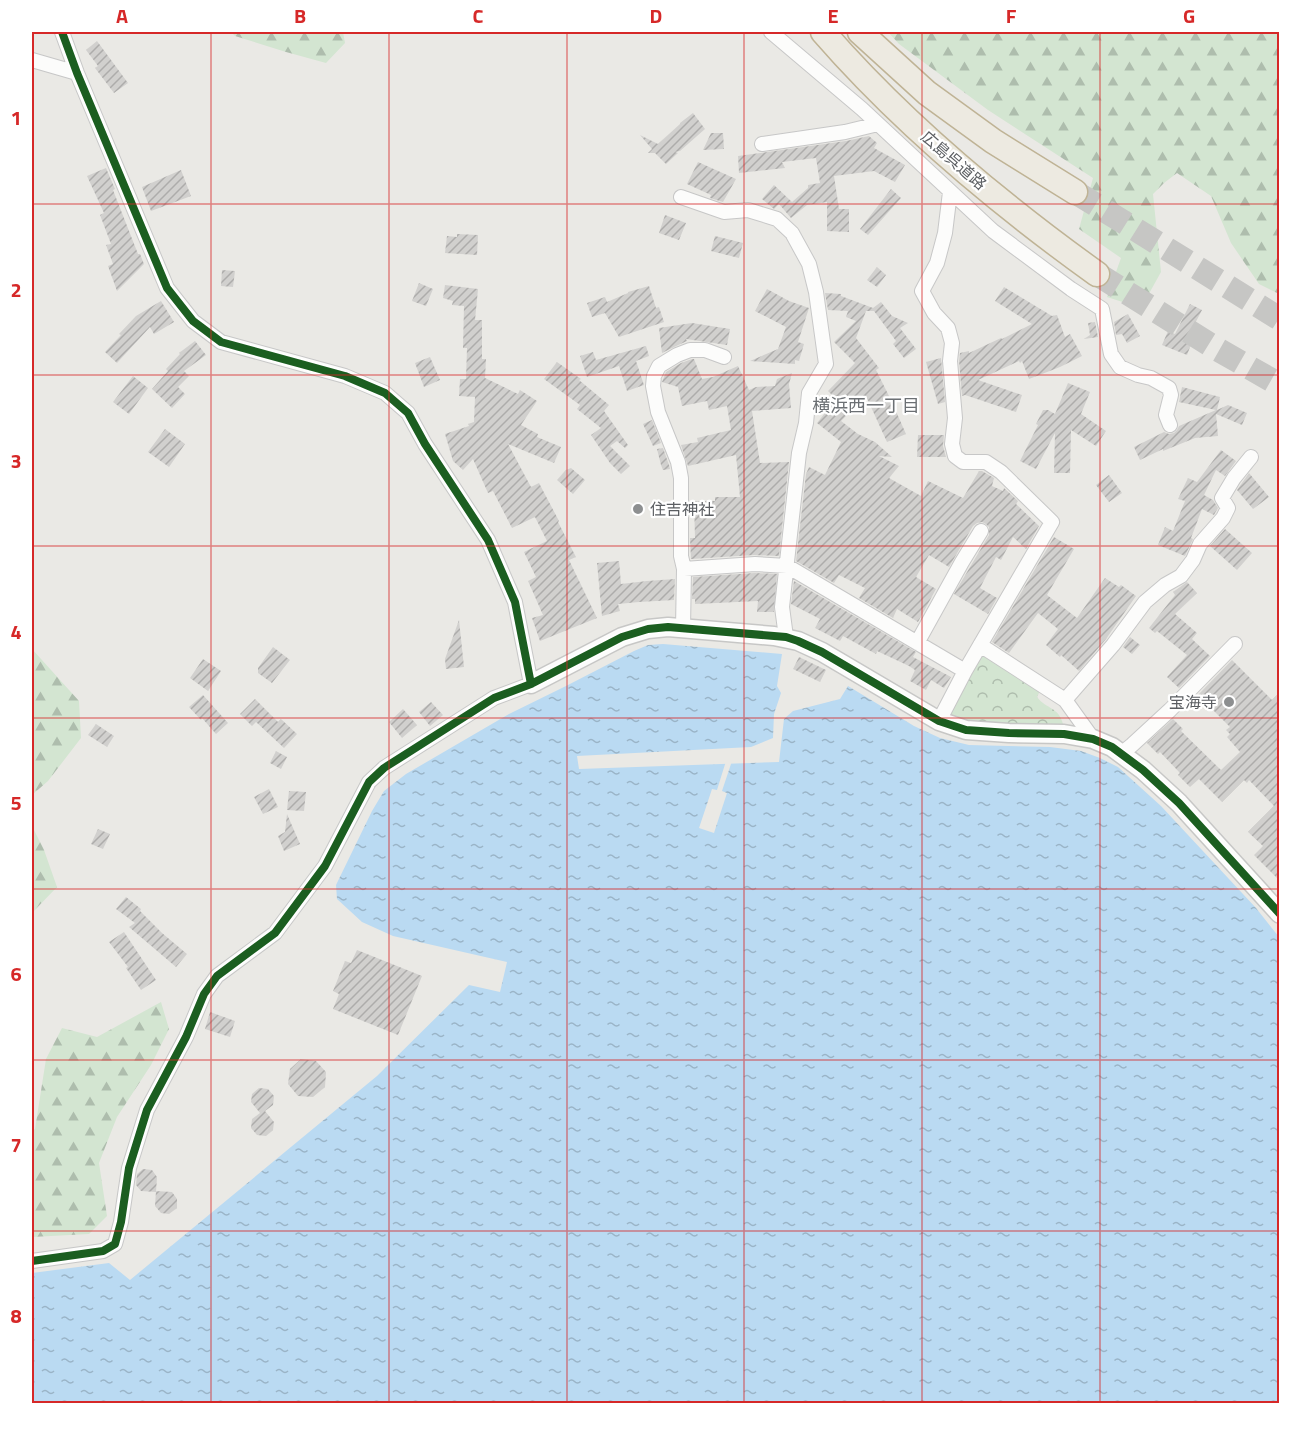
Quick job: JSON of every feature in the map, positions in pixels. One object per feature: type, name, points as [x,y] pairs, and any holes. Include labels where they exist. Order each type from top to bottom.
[{"type":"highway","points":[[813,32],[885,99]]},
{"type":"highway","name":"広島呉道路","points":[[823,32],[885,99],[950,158],[1048,238],[1097,274]]},
{"type":"highway","points":[[860,32],[927,93],[993,141],[1076,192]]},
{"type":"street","points":[[62,32],[76,73],[167,288],[193,321],[221,342],[345,376],[385,393],[408,413],[425,444],[488,540],[515,602],[531,684]]},
{"type":"street","points":[[771,32],[862,109],[993,231],[1102,309],[1111,354],[1120,367],[1151,378],[1169,388],[1171,395],[1166,415],[1170,425]]},
{"type":"street","points":[[32,60],[76,73]]},
{"type":"street","points":[[762,144],[845,132],[878,124]]},
{"type":"street","points":[[939,721],[965,671],[1052,522],[1001,472],[986,462],[963,462],[955,456],[952,444],[956,418],[950,361],[952,344],[948,328],[934,313],[922,291],[937,263],[945,233],[950,192]]},
{"type":"street","points":[[681,197],[724,212],[748,210],[777,219],[792,233],[809,264],[816,292],[826,364],[809,393],[800,453],[782,607],[786,637]]},
{"type":"street","points":[[683,628],[681,478],[678,462],[658,412],[653,386],[654,376],[659,366],[676,355],[690,350],[705,350],[724,357]]},
{"type":"street","points":[[1065,700],[1113,645],[1145,602],[1165,585],[1181,576],[1193,560],[1200,544],[1223,518],[1228,508],[1222,498],[1251,457]]},
{"type":"street","points":[[917,643],[981,531]]},
{"type":"street","points":[[684,569],[755,564],[787,566],[965,671]]},
{"type":"street","points":[[32,1262],[103,1251],[115,1244],[122,1222],[129,1168],[147,1110],[186,1036],[204,994],[217,976],[275,933],[325,866],[369,782],[384,768],[494,698],[531,684],[622,637],[648,629],[669,627],[786,637],[822,652],[939,721],[966,730],[1064,734],[1093,739],[1112,747],[1143,770],[1179,803],[1280,914]]},
{"type":"street","points":[[1121,754],[1170,710],[1235,644]]},
{"type":"street","points":[[980,645],[1065,700],[1093,739]]},
{"type":"green space","points":[[231,32],[343,32],[345,43],[326,63],[235,36]]},
{"type":"green space","points":[[888,32],[1279,32],[1279,294],[1259,284],[1231,243],[1211,196],[1177,173],[1153,194],[1161,272],[1141,308],[1107,297],[1121,258],[1079,229],[1093,178],[988,110],[899,44]]},
{"type":"green space","points":[[32,649],[79,701],[81,738],[48,781],[32,795]]},
{"type":"green space","points":[[980,651],[1041,688],[1037,697],[1059,714],[1063,724],[1060,728],[1010,730],[943,717]]},
{"type":"green space","points":[[32,826],[44,850],[57,887],[32,913]]},
{"type":"green space","points":[[161,1002],[169,1029],[151,1065],[117,1117],[99,1163],[107,1216],[89,1234],[32,1237],[32,1131],[35,1129],[46,1059],[62,1028],[97,1037]]},
{"type":"water","points":[[663,644],[782,654],[777,686],[781,693],[774,714],[773,738],[751,747],[577,756],[579,769],[779,762],[784,719],[793,711],[840,699],[848,686],[914,726],[940,738],[969,745],[1050,747],[1081,751],[1118,767],[1161,806],[1256,908],[1279,937],[1279,1403],[32,1403],[32,1273],[109,1263],[130,1280],[377,1076],[469,985],[500,992],[507,962],[393,936],[362,922],[337,899],[336,885],[384,791],[406,774],[509,714],[634,651],[648,645]]},
{"type":"pier","points":[[726,761],[732,761],[722,791],[727,793],[714,833],[699,828],[712,789],[717,790]]},
{"type":"building","points":[[97,41],[128,83],[114,93],[95,68],[98,66],[86,50]]},
{"type":"building","points":[[693,113],[705,129],[680,151],[675,152],[678,153],[666,164],[655,153],[648,153],[652,149],[640,135],[658,144]]},
{"type":"building","points":[[711,133],[723,133],[724,149],[703,150]]},
{"type":"building","points":[[869,136],[877,143],[874,148],[905,165],[895,182],[874,171],[834,176],[839,209],[849,209],[849,232],[827,231],[827,202],[807,205],[791,218],[779,204],[774,209],[762,199],[774,185],[792,202],[808,188],[808,185],[820,183],[816,158],[782,162],[785,168],[739,173],[738,156]]},
{"type":"building","points":[[698,162],[736,179],[723,202],[710,198],[711,195],[687,184]]},
{"type":"building","points":[[106,168],[138,254],[144,264],[117,291],[108,266],[113,264],[106,245],[111,244],[100,215],[104,213],[87,176]]},
{"type":"building","points":[[181,170],[191,196],[151,211],[142,187]]},
{"type":"building","points":[[891,189],[901,198],[868,235],[860,229]]},
{"type":"building","points":[[665,215],[686,223],[679,240],[659,233]]},
{"type":"building","points":[[457,234],[478,235],[477,255],[445,253],[447,236],[457,237]]},
{"type":"building","points":[[715,236],[743,243],[739,258],[711,251]]},
{"type":"building","points":[[877,267],[886,275],[877,287],[867,280]]},
{"type":"building","points":[[222,270],[235,271],[233,287],[221,286]]},
{"type":"building","points":[[419,283],[433,289],[426,306],[412,301]]},
{"type":"building","points":[[445,285],[478,289],[475,320],[482,320],[482,359],[486,359],[485,378],[518,394],[520,390],[537,401],[521,425],[538,434],[537,437],[561,447],[554,463],[508,444],[531,487],[539,483],[559,521],[576,557],[569,560],[597,618],[540,641],[532,618],[543,615],[528,581],[536,577],[524,552],[547,541],[535,517],[512,528],[493,491],[488,493],[473,459],[463,470],[453,461],[445,434],[474,422],[475,397],[459,396],[460,379],[466,379],[467,348],[463,348],[464,306],[452,305],[453,301],[443,298]]},
{"type":"building","points":[[649,286],[656,308],[659,307],[664,322],[619,337],[605,313],[592,317],[587,303],[605,297],[607,302],[628,292]]},
{"type":"building","points":[[1004,287],[1052,316],[1057,315],[1065,337],[1070,334],[1082,356],[1029,379],[1022,361],[1020,363],[1019,361],[978,380],[1022,395],[1016,412],[965,395],[962,396],[960,353],[969,351],[969,353],[1032,324],[995,301]]},
{"type":"building","points":[[767,289],[789,301],[809,308],[798,342],[804,344],[799,361],[795,360],[795,364],[750,361],[778,349],[786,327],[755,311]]},
{"type":"building","points":[[825,293],[841,294],[841,296],[873,308],[881,302],[892,316],[908,323],[900,328],[916,349],[904,358],[893,344],[896,341],[874,311],[866,311],[856,338],[879,368],[876,370],[906,434],[887,442],[866,396],[841,421],[858,434],[875,442],[892,457],[879,456],[899,466],[889,478],[921,496],[928,481],[963,498],[979,471],[982,471],[994,478],[992,486],[1003,491],[1004,488],[1018,501],[1016,504],[1039,526],[1026,549],[1013,537],[1001,560],[996,557],[980,588],[997,598],[988,614],[954,594],[989,535],[989,527],[982,522],[973,526],[949,567],[929,555],[916,577],[936,589],[918,622],[897,609],[893,618],[859,598],[865,588],[839,575],[834,583],[796,561],[806,474],[809,467],[825,475],[841,442],[817,423],[836,399],[828,391],[855,363],[834,342],[856,321],[846,317],[848,311],[828,310]]},
{"type":"building","points":[[161,301],[174,322],[154,334],[150,327],[117,363],[105,352],[136,316]]},
{"type":"building","points":[[1190,304],[1202,310],[1187,339],[1192,342],[1187,355],[1162,345],[1168,331],[1175,334]]},
{"type":"building","points":[[1128,314],[1140,336],[1127,343],[1122,334],[1116,335],[1114,322]]},
{"type":"building","points":[[1095,322],[1098,337],[1084,339],[1090,335],[1088,323]]},
{"type":"building","points":[[692,323],[730,329],[727,345],[686,339],[687,341],[662,353],[659,328]]},
{"type":"building","points":[[195,341],[206,355],[184,371],[189,376],[178,387],[185,394],[172,408],[152,389],[168,371],[166,369],[179,353]]},
{"type":"building","points":[[646,346],[649,356],[636,361],[644,385],[627,391],[619,366],[587,377],[580,356],[593,352],[596,360]]},
{"type":"building","points":[[430,357],[440,380],[424,387],[415,363]]},
{"type":"building","points":[[941,358],[945,402],[938,404],[926,362]]},
{"type":"building","points":[[692,359],[702,379],[713,377],[738,366],[749,390],[756,387],[775,386],[777,379],[792,373],[789,384],[791,408],[752,411],[760,463],[789,462],[779,556],[754,555],[691,559],[690,538],[695,538],[694,501],[715,501],[715,497],[740,497],[736,455],[688,466],[681,445],[698,442],[697,438],[731,430],[727,406],[709,410],[707,401],[682,406],[678,387],[662,382],[666,372]]},
{"type":"building","points":[[557,362],[581,379],[579,380],[609,405],[604,411],[628,445],[625,448],[617,441],[610,446],[630,466],[621,474],[610,463],[591,435],[601,428],[577,409],[580,405],[544,379]]},
{"type":"building","points":[[133,376],[148,388],[129,414],[113,402]]},
{"type":"building","points":[[1068,383],[1090,392],[1081,414],[1106,431],[1096,446],[1071,430],[1070,473],[1054,473],[1055,433],[1036,469],[1020,461],[1043,410],[1055,414]]},
{"type":"building","points":[[1182,387],[1220,397],[1217,410],[1228,405],[1247,413],[1242,425],[1216,414],[1218,436],[1195,438],[1140,460],[1134,447],[1164,432],[1174,433],[1179,426],[1216,410],[1179,402]]},
{"type":"building","points":[[652,420],[661,443],[653,446],[643,424]]},
{"type":"building","points":[[165,429],[185,444],[169,467],[148,452]]},
{"type":"building","points":[[918,435],[944,435],[943,446],[946,457],[917,457]]},
{"type":"building","points":[[663,448],[670,469],[663,470],[661,465],[657,449]]},
{"type":"building","points":[[1221,450],[1236,461],[1225,476],[1216,470],[1204,495],[1213,500],[1218,508],[1214,515],[1202,509],[1185,556],[1158,545],[1165,527],[1173,531],[1185,501],[1178,499],[1188,478],[1197,482]]},
{"type":"building","points":[[571,468],[585,480],[573,494],[557,480]]},
{"type":"building","points":[[1249,473],[1269,497],[1253,509],[1237,490]]},
{"type":"building","points":[[1109,475],[1122,493],[1109,502],[1096,485]]},
{"type":"building","points":[[1225,529],[1252,553],[1237,570],[1210,546]]},
{"type":"building","points":[[1054,537],[1074,549],[1047,595],[1077,618],[1105,578],[1119,587],[1121,585],[1136,596],[1106,639],[1079,671],[1046,645],[1058,629],[1038,613],[1009,653],[992,642]]},
{"type":"building","points":[[619,561],[621,584],[675,579],[674,600],[618,604],[620,611],[602,616],[597,563]]},
{"type":"building","points":[[777,574],[774,612],[757,612],[758,601],[695,604],[695,599],[692,599],[693,577]]},
{"type":"building","points":[[794,581],[916,652],[913,657],[951,677],[944,688],[931,680],[926,690],[910,681],[915,670],[909,666],[877,651],[876,654],[843,636],[840,641],[815,628],[820,619],[791,604]]},
{"type":"building","points":[[1187,582],[1197,593],[1175,614],[1197,633],[1192,639],[1210,656],[1179,688],[1167,677],[1187,655],[1157,631],[1155,633],[1149,628],[1175,595],[1173,592]]},
{"type":"building","points":[[459,620],[464,667],[446,669],[445,659]]},
{"type":"building","points":[[1130,637],[1140,645],[1132,654],[1123,647]]},
{"type":"building","points":[[273,647],[290,660],[272,683],[258,673],[258,668]]},
{"type":"building","points":[[799,657],[826,670],[820,682],[793,669]]},
{"type":"building","points":[[203,659],[221,671],[208,691],[190,678]]},
{"type":"building","points":[[1232,660],[1272,700],[1280,692],[1280,881],[1254,855],[1263,846],[1248,832],[1274,806],[1249,780],[1247,783],[1244,780],[1222,802],[1199,779],[1190,787],[1160,752],[1158,754],[1147,743],[1173,719],[1183,729],[1181,731],[1221,770],[1240,752],[1227,737],[1230,734],[1226,730],[1230,727],[1198,695]]},
{"type":"building","points":[[203,695],[228,723],[216,734],[189,707]]},
{"type":"building","points":[[255,699],[278,722],[281,719],[297,734],[284,748],[256,722],[252,726],[240,714]]},
{"type":"building","points":[[431,702],[443,715],[430,726],[419,712]]},
{"type":"building","points":[[403,709],[417,725],[402,738],[389,722]]},
{"type":"building","points":[[96,724],[114,736],[107,747],[88,735]]},
{"type":"building","points":[[276,751],[287,757],[281,769],[270,763]]},
{"type":"building","points":[[269,789],[278,807],[263,814],[254,797]]},
{"type":"building","points":[[289,791],[306,792],[304,811],[287,810]]},
{"type":"building","points":[[287,814],[300,844],[284,851],[278,836],[285,832]]},
{"type":"building","points":[[98,829],[110,834],[103,849],[91,844]]},
{"type":"building","points":[[126,897],[187,954],[176,967],[129,927],[135,923],[116,909]]},
{"type":"building","points":[[124,932],[156,980],[141,990],[126,968],[128,967],[109,942]]},
{"type":"building","points":[[357,950],[422,976],[398,1035],[333,1009],[339,994],[333,991],[345,961],[351,963]]},
{"type":"building","points":[[210,1012],[235,1021],[230,1037],[205,1029]]},
{"type":"building","points":[[301,1059],[316,1061],[326,1072],[325,1087],[313,1097],[298,1096],[288,1084],[290,1069]]},
{"type":"building","points":[[259,1088],[268,1089],[274,1096],[273,1105],[265,1111],[274,1122],[273,1130],[266,1136],[257,1135],[251,1128],[252,1119],[260,1113],[251,1102],[252,1094]]},
{"type":"building","points":[[143,1169],[152,1170],[157,1177],[156,1192],[141,1191],[136,1185],[137,1174]]},
{"type":"building","points":[[156,1191],[172,1192],[177,1199],[177,1208],[169,1214],[161,1213],[155,1206]]},
{"type":"tunnel","points":[[1075,192],[1280,319]]},
{"type":"tunnel","points":[[1097,274],[1217,349],[1280,385]]},
{"type":"cycle path","points":[[62,32],[167,288],[193,321],[221,342],[345,376],[385,393],[408,413],[425,444],[488,540],[515,602],[531,684]]},
{"type":"cycle path","points":[[32,1261],[103,1251],[115,1244],[121,1222],[129,1168],[147,1110],[186,1037],[204,994],[217,976],[275,933],[325,866],[369,782],[384,768],[494,698],[531,684],[622,637],[648,629],[668,627],[786,637],[822,652],[939,721],[966,730],[1064,734],[1093,739],[1112,747],[1143,770],[1179,803],[1280,914]]},
{"type":"place","name":"住吉神社","points":[[638,509]]},
{"type":"place","name":"宝海寺","points":[[1229,702]]},
{"type":"district","name":"横浜西一丁目","points":[[866,406]]}]
